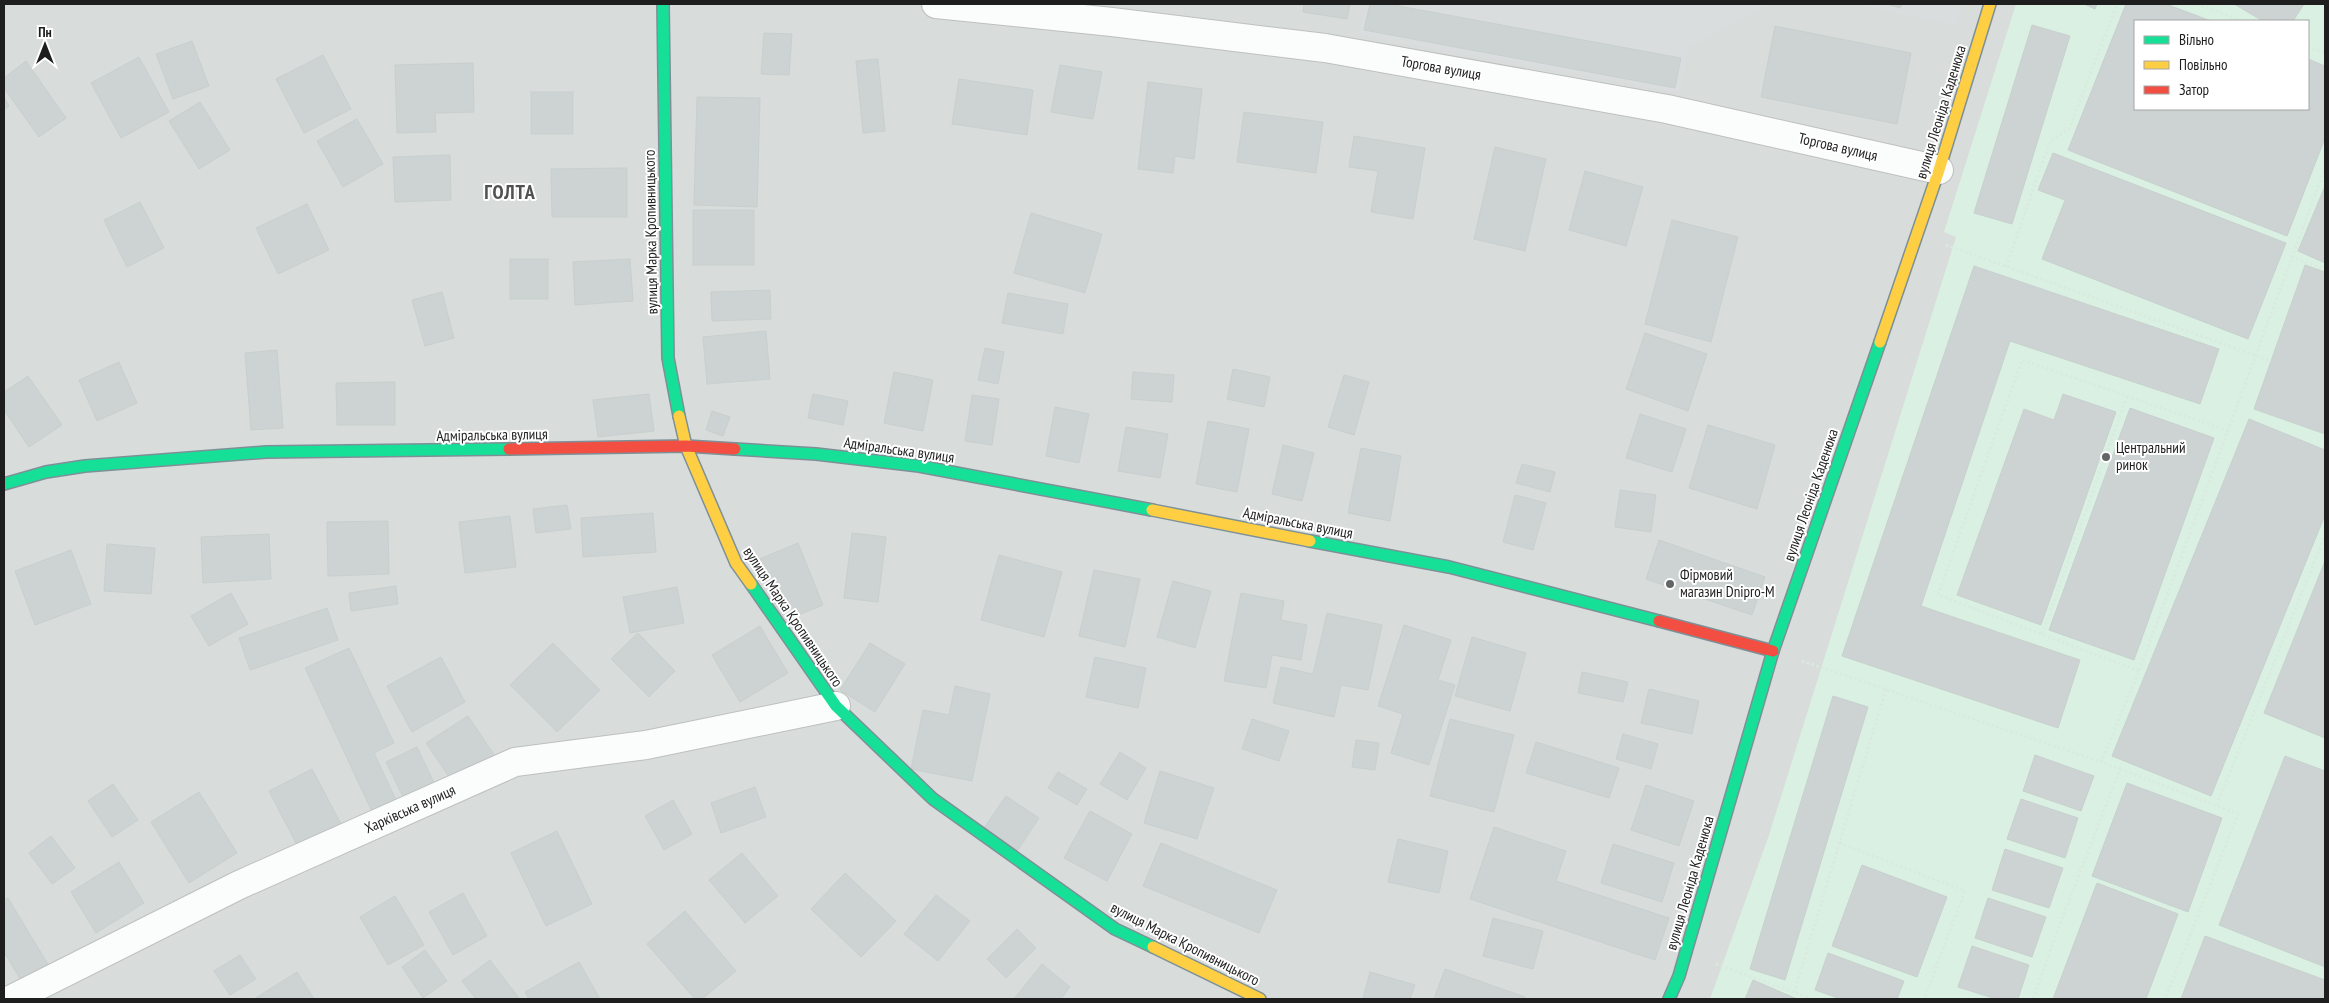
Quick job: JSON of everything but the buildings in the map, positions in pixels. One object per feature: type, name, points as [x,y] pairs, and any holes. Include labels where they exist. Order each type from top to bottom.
[{"type":"street","name":"вулиця Марка Кропивницького","points":[[663,4],[668,358],[672,388],[686,446],[736,563],[836,706],[933,799],[1115,929],[1260,999]]},
{"type":"street","name":"Торгова вулиця","points":[[936,4],[1112,22],[1325,48],[1667,109],[1940,170]]},
{"type":"street","name":"вулиця Леоніда Каденюка","points":[[1669,999],[1685,954],[1773,651],[1940,170],[1990,4]]},
{"type":"street","name":"Адміральська вулиця","points":[[4,484],[46,472],[86,466],[266,452],[686,446],[816,454],[920,466],[1449,567],[1773,651]]},
{"type":"street","name":"Харківська вулиця","points":[[12,999],[239,886],[515,762],[646,744],[836,706]]},
{"type":"path","points":[[2006,267],[2050,141],[2069,129],[2117,4]]},
{"type":"path","points":[[2197,4],[2239,20]]},
{"type":"path","points":[[2309,47],[2325,53]]},
{"type":"path","points":[[2101,762],[2139,671],[2257,357],[2325,168]]},
{"type":"path","points":[[1917,236],[2271,361]]},
{"type":"path","points":[[2292,256],[2325,269]]},
{"type":"path","points":[[2139,671],[1938,596],[2022,360],[2229,431]]},
{"type":"path","points":[[2042,634],[2127,396]]},
{"type":"path","points":[[2217,806],[2325,535]]},
{"type":"path","points":[[1773,651],[2101,762],[2238,814],[2165,999]]},
{"type":"path","points":[[1794,992],[1886,689]]},
{"type":"path","points":[[2033,999],[2120,769]]},
{"type":"path","points":[[1839,844],[1965,891],[1924,999]]},
{"type":"path","points":[[1685,954],[1812,999]]},
{"type":"shaded area","points":[[4,4],[2325,4],[2325,999],[4,999]]},
{"type":"shaded area","points":[[1364,4],[1768,4],[1688,49],[1681,93],[1359,35]]},
{"type":"shaded area","points":[[1858,4],[1963,4],[1956,26]]},
{"type":"shaded area","name":"Центральний ринок","points":[[2016,4],[2325,4],[2325,999],[1710,999],[1769,835],[1956,237],[1944,232]]},
{"type":"traffic: fast","points":[[663,4],[668,358],[679,416]]},
{"type":"traffic: fast","points":[[1669,999],[1679,976],[1773,651],[1880,342]]},
{"type":"traffic: fast","points":[[4,484],[46,472],[85,466],[266,452],[509,449]]},
{"type":"traffic: fast","points":[[735,449],[816,454],[919,466],[1152,510]]},
{"type":"traffic: fast","points":[[1310,541],[1449,567],[1659,621]]},
{"type":"traffic: fast","points":[[751,584],[836,706],[933,799],[1115,929],[1153,947]]},
{"type":"traffic: slow","points":[[1880,342],[1939,170],[1990,4]]},
{"type":"traffic: slow","points":[[679,416],[686,446],[736,563],[751,584]]},
{"type":"traffic: slow","points":[[1152,510],[1310,541]]},
{"type":"traffic: slow","points":[[1153,947],[1260,999]]},
{"type":"traffic: jam","points":[[509,449],[686,446],[735,449]]},
{"type":"traffic: jam","points":[[1659,621],[1773,651]]},
{"type":"place","name":"Центральний ринок","points":[[2106,457]]},
{"type":"place","name":"Фірмовий магазин Dnipro-M","points":[[1670,584]]},
{"type":"district","name":"ГОЛТА","points":[[510,192]]}]
